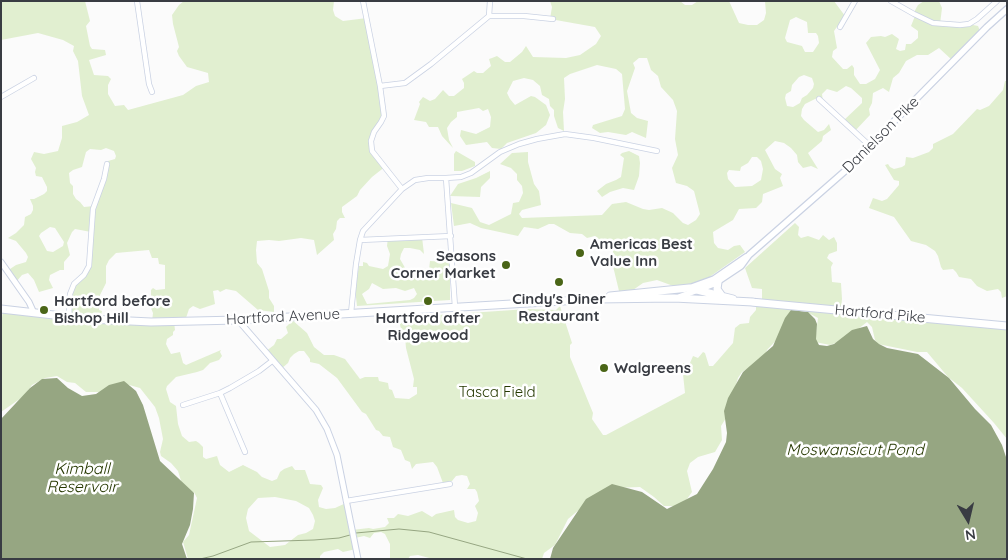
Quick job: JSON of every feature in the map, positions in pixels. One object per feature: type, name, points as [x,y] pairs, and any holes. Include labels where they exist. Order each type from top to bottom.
[{"type":"highway","points":[[718,282],[717,289],[722,296]]},
{"type":"highway","name":"Hartford Pike","points":[[597,298],[689,288],[753,302]]},
{"type":"highway","name":"Hartford Pike","points":[[565,300],[674,298],[753,302],[1007,326]]},
{"type":"highway","name":"Hartford Avenue","points":[[1,309],[133,322],[238,320],[565,300]]},
{"type":"main road","name":"Danielson Pike","points":[[689,288],[714,278],[749,256],[826,190],[1007,9]]},
{"type":"main road","name":"Danielson Pike","points":[[674,298],[718,282],[741,266],[749,256]]},
{"type":"street","points":[[137,1],[148,84],[152,92]]},
{"type":"street","points":[[364,1],[384,116],[374,132],[371,141],[372,151],[402,189]]},
{"type":"street","points":[[489,16],[490,1]]},
{"type":"street","points":[[840,27],[855,1]]},
{"type":"street","points":[[891,1],[934,23],[960,25],[969,24],[977,19],[997,1]]},
{"type":"street","points":[[380,86],[405,83],[438,59],[489,16],[524,16],[553,19]]},
{"type":"street","points":[[1,97],[34,78]]},
{"type":"street","points":[[819,99],[870,146]]},
{"type":"street","points":[[351,313],[351,296],[363,232],[368,224],[402,189],[415,180],[461,177],[471,173],[500,152],[519,144],[565,134],[657,151]]},
{"type":"street","points":[[69,317],[70,294],[74,284],[84,275],[89,266],[93,209],[104,179],[107,164]]},
{"type":"street","points":[[446,178],[455,307]]},
{"type":"street","points":[[360,240],[450,236]]},
{"type":"street","points":[[1,262],[29,302],[34,313]]},
{"type":"street","points":[[238,320],[316,410],[327,429],[337,455],[358,559]]},
{"type":"street","points":[[183,405],[220,393],[239,384],[272,361]]},
{"type":"street","points":[[220,393],[245,452]]},
{"type":"street","points":[[346,501],[450,484]]},
{"type":"green space","name":"Tasca Field","points":[[1,1],[85,1],[90,21],[86,26],[90,46],[92,49],[105,50],[106,55],[89,60],[94,75],[108,76],[111,79],[108,85],[108,94],[115,106],[124,105],[128,110],[183,95],[196,86],[209,82],[208,73],[187,67],[177,51],[179,47],[172,15],[184,1],[334,1],[333,10],[335,16],[343,21],[367,18],[383,116],[372,141],[373,149],[386,166],[372,177],[357,196],[342,207],[345,218],[340,218],[337,221],[333,234],[334,240],[317,255],[314,240],[301,238],[257,241],[257,263],[262,269],[269,291],[269,298],[274,306],[274,312],[258,310],[236,291],[226,289],[220,292],[218,290],[213,291],[215,304],[200,309],[193,306],[189,309],[185,321],[174,322],[175,330],[173,335],[167,339],[166,344],[171,354],[180,352],[183,363],[186,365],[221,350],[222,356],[219,360],[210,363],[203,370],[176,377],[166,389],[170,402],[176,406],[178,424],[182,436],[189,442],[196,441],[203,447],[203,457],[206,459],[217,456],[220,465],[229,472],[243,465],[272,481],[277,479],[280,472],[284,469],[292,466],[295,470],[305,470],[310,484],[321,485],[323,488],[318,500],[319,507],[326,509],[335,508],[346,503],[352,530],[385,527],[389,523],[387,518],[394,518],[398,514],[408,516],[422,511],[432,517],[436,514],[454,510],[455,517],[458,520],[468,523],[476,521],[478,513],[475,506],[479,501],[477,492],[475,489],[467,489],[470,484],[467,476],[456,476],[452,481],[443,483],[433,462],[416,464],[412,469],[410,462],[405,460],[401,450],[393,447],[390,437],[383,436],[376,430],[366,414],[362,412],[337,378],[319,364],[310,362],[304,351],[294,354],[281,369],[265,352],[274,345],[277,339],[281,339],[288,333],[286,327],[291,319],[307,333],[314,347],[324,355],[334,355],[345,359],[360,379],[378,377],[379,381],[388,383],[389,389],[392,390],[395,398],[409,399],[417,394],[417,387],[413,387],[414,379],[405,337],[404,335],[402,336],[400,324],[409,317],[528,309],[556,310],[560,306],[572,343],[570,345],[570,357],[593,413],[592,419],[603,435],[606,435],[685,393],[682,365],[683,363],[690,363],[693,356],[698,358],[703,352],[705,353],[709,366],[713,366],[733,343],[735,328],[740,324],[749,323],[750,317],[756,310],[756,302],[762,301],[762,289],[752,288],[745,268],[795,223],[799,227],[798,235],[801,238],[808,236],[819,240],[823,235],[829,240],[834,237],[837,243],[837,251],[829,254],[827,258],[833,263],[831,267],[832,282],[841,283],[841,309],[1007,324],[1007,439],[927,352],[917,352],[878,344],[872,327],[867,322],[844,340],[830,345],[815,342],[818,318],[805,311],[791,311],[783,333],[767,350],[765,358],[742,372],[738,378],[726,418],[721,426],[722,440],[715,452],[698,457],[690,463],[687,471],[692,492],[687,499],[676,506],[664,506],[640,487],[613,488],[568,519],[555,545],[544,553],[542,559],[433,559],[418,555],[410,556],[408,559],[390,559],[390,544],[385,534],[381,532],[374,533],[370,538],[364,536],[355,538],[356,549],[343,552],[338,549],[324,552],[320,559],[188,559],[183,542],[189,535],[197,498],[194,492],[191,494],[183,487],[178,471],[161,456],[163,439],[159,418],[155,407],[140,388],[122,383],[99,392],[86,392],[75,383],[67,382],[57,376],[45,378],[32,385],[24,396],[1,412],[1,324],[3,311],[68,317],[69,294],[89,267],[91,232],[75,229],[72,232],[67,243],[70,255],[64,262],[64,270],[50,275],[49,280],[53,288],[39,292],[34,280],[28,273],[22,275],[16,282],[7,271],[16,265],[26,262],[28,257],[16,241],[8,238],[24,225],[25,217],[31,214],[33,206],[30,199],[34,199],[47,191],[42,177],[36,176],[36,168],[31,159],[34,152],[44,154],[58,151],[62,138],[62,126],[77,122],[89,115],[82,96],[78,61],[73,51],[74,46],[63,40],[38,33],[1,40]],"holes":[[[106,148],[114,151],[116,156],[115,159],[108,161],[94,206],[84,207],[73,194],[69,173],[82,167],[86,152],[90,149],[101,150]],[[50,227],[55,228],[64,242],[63,246],[53,252],[47,251],[39,236]],[[149,250],[152,258],[158,258],[159,264],[165,265],[165,289],[156,290],[153,288],[151,290],[152,322],[100,320],[102,311],[99,310],[100,295],[106,283],[106,266],[116,253]],[[275,497],[296,501],[309,508],[315,521],[313,529],[298,535],[285,545],[270,547],[249,531],[246,518],[248,509],[258,498]]]},
{"type":"green space","points":[[550,1],[680,1],[685,5],[692,5],[698,1],[729,1],[739,23],[757,25],[764,20],[766,13],[765,1],[834,1],[845,16],[834,31],[837,48],[833,51],[832,57],[843,69],[847,69],[852,65],[854,75],[860,84],[866,84],[875,79],[880,70],[866,43],[871,37],[885,37],[892,34],[899,39],[896,49],[900,51],[905,50],[906,44],[911,44],[918,38],[918,31],[911,26],[915,16],[913,14],[918,5],[924,1],[939,1],[942,8],[940,24],[972,23],[978,26],[980,31],[952,60],[939,48],[928,55],[917,55],[906,61],[899,73],[893,78],[889,92],[883,88],[873,93],[869,109],[870,115],[854,132],[843,121],[862,103],[862,98],[851,88],[846,86],[837,92],[827,89],[822,94],[823,102],[817,98],[805,104],[801,116],[804,120],[818,132],[824,130],[829,124],[831,130],[808,153],[818,169],[811,166],[803,168],[798,162],[797,155],[791,148],[784,143],[775,141],[765,150],[775,169],[782,174],[780,178],[783,186],[763,194],[762,202],[756,208],[739,209],[733,220],[713,232],[714,243],[718,248],[728,250],[740,245],[745,252],[708,278],[693,283],[676,287],[657,280],[643,283],[633,290],[619,291],[612,262],[615,261],[611,242],[601,243],[595,236],[587,238],[582,234],[570,233],[554,224],[538,229],[524,227],[518,236],[481,228],[470,223],[454,226],[451,203],[472,208],[480,222],[489,225],[511,214],[513,203],[519,202],[523,193],[522,186],[517,180],[517,174],[511,168],[500,164],[512,153],[528,152],[528,162],[534,184],[539,191],[541,205],[522,210],[519,214],[522,218],[602,215],[612,204],[626,202],[649,210],[662,208],[673,213],[683,223],[688,225],[696,220],[700,214],[694,191],[687,186],[676,183],[672,168],[678,155],[675,139],[677,111],[673,100],[661,87],[658,76],[651,70],[647,58],[639,58],[633,63],[635,68],[627,91],[631,113],[637,118],[648,121],[646,138],[632,132],[626,135],[608,132],[600,133],[592,128],[593,125],[622,116],[625,109],[622,74],[616,69],[597,65],[570,74],[564,78],[564,131],[558,128],[554,110],[550,106],[549,99],[542,95],[540,86],[533,80],[524,78],[513,81],[507,93],[510,99],[515,105],[531,96],[535,97],[546,105],[550,115],[546,125],[536,133],[507,143],[501,149],[492,148],[487,142],[466,145],[460,136],[461,130],[476,134],[490,127],[491,117],[488,109],[483,111],[479,108],[457,112],[457,117],[447,128],[449,140],[453,148],[442,136],[438,127],[429,127],[426,122],[414,120],[419,102],[423,97],[430,101],[435,99],[443,90],[449,96],[454,96],[464,88],[462,79],[474,71],[483,73],[491,66],[489,59],[497,56],[505,62],[510,62],[526,46],[533,57],[566,58],[580,55],[596,44],[601,36],[595,27],[550,19],[552,7]],"holes":[[[796,17],[807,22],[808,33],[816,33],[818,36],[819,43],[813,52],[805,52],[802,46],[787,42],[785,38],[790,20]],[[804,75],[812,78],[813,88],[802,98],[800,103],[793,107],[787,106],[786,94],[791,91],[792,85],[799,77]],[[752,157],[757,157],[761,161],[763,169],[761,180],[752,186],[735,187],[728,179],[727,173],[729,170],[740,171],[741,167],[748,163]]]},
{"type":"green space","points":[[1005,81],[1007,81],[1007,296],[1002,298],[1001,292],[998,289],[987,291],[977,286],[971,279],[959,277],[953,269],[943,270],[935,251],[926,245],[911,241],[894,217],[869,208],[873,198],[882,201],[887,199],[899,185],[899,181],[894,180],[885,165],[888,164],[894,169],[902,167],[905,165],[906,157],[913,158],[929,152],[933,148],[933,144],[953,134],[977,109],[980,110],[989,106],[1003,90]]},
{"type":"green space","points":[[456,151],[475,162],[475,166],[462,171],[454,171],[454,154]]},
{"type":"green space","points":[[629,151],[639,156],[640,163],[639,176],[634,190],[623,188],[602,197],[597,191],[606,184],[621,177],[624,158],[620,155]]},
{"type":"green space","points":[[490,171],[490,178],[481,187],[480,197],[450,196],[458,184]]},
{"type":"green space","points":[[388,237],[422,237],[424,254],[420,250],[404,248],[400,259],[408,273],[425,274],[429,270],[430,261],[450,262],[450,300],[357,306],[355,289],[359,266],[363,266],[363,262],[369,266],[383,269],[388,266],[390,254],[387,246]],"holes":[[[372,283],[383,289],[396,288],[405,291],[414,288],[417,294],[410,300],[367,304],[362,294],[369,289]]]},
{"type":"water","name":"Moswansicut Pond","points":[[791,310],[808,312],[815,319],[817,324],[816,339],[819,345],[827,346],[834,344],[852,330],[867,326],[873,339],[879,344],[887,348],[918,354],[949,378],[991,425],[1002,445],[1007,460],[1007,559],[550,559],[553,548],[586,499],[612,484],[642,492],[667,509],[697,494],[713,469],[726,442],[727,433],[724,411],[728,398],[743,372],[773,346],[785,318]]},
{"type":"water","name":"Kimball Reservoir","points":[[57,378],[68,388],[82,396],[96,394],[109,385],[124,381],[136,391],[143,405],[160,461],[194,493],[190,525],[182,544],[187,559],[1,559],[1,419],[30,388],[42,379]]},
{"type":"waterway","points":[[356,533],[399,529],[429,532],[527,559]]},
{"type":"waterway","points":[[200,559],[251,542],[314,540],[350,535]]},
{"type":"place","name":"Americas Best Value Inn","points":[[580,253]]},
{"type":"place","name":"Seasons Corner Market","points":[[506,265]]},
{"type":"place","name":"Cindy's Diner Restaurant","points":[[559,282]]},
{"type":"place","name":"Hartford after Ridgewood","points":[[428,301]]},
{"type":"place","name":"Hartford before Bishop Hill","points":[[44,310]]},
{"type":"place","name":"Walgreens","points":[[604,368]]}]
